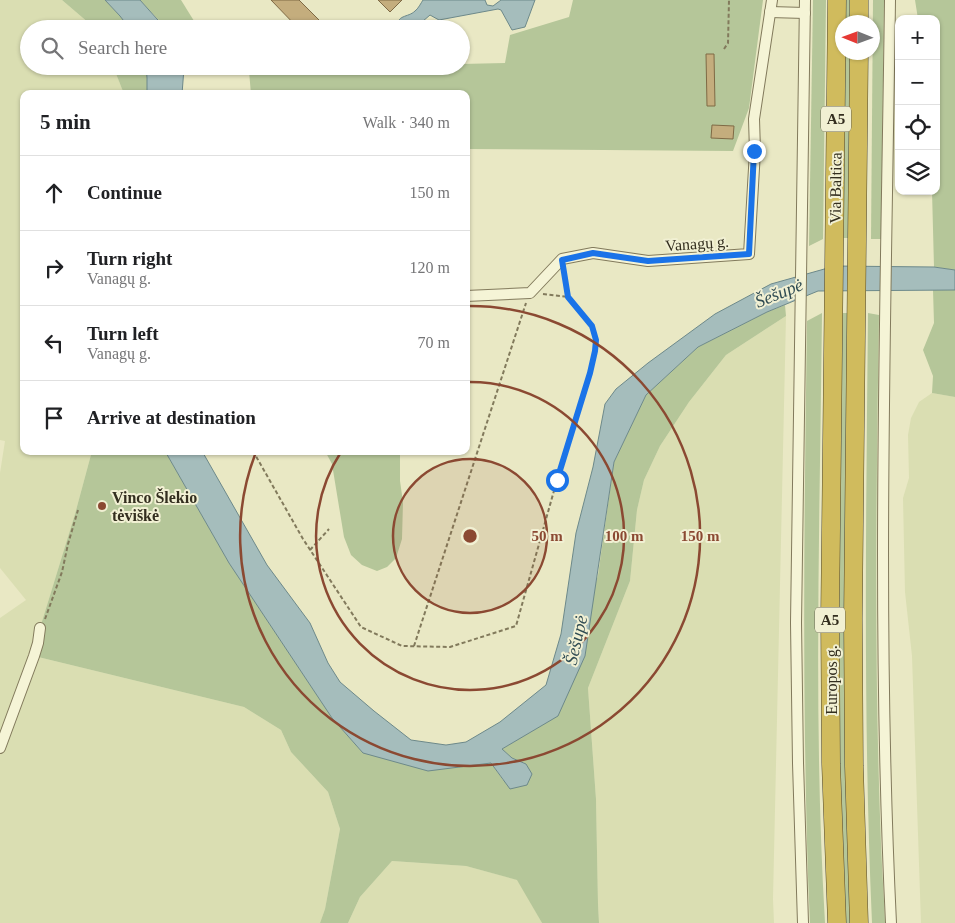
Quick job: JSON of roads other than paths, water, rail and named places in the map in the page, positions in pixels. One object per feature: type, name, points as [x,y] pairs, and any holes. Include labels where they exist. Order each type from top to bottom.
[{"type":"highway","name":"Via Baltica","points":[[833,317],[837,0]]},
{"type":"highway","points":[[859,0],[859,15]]},
{"type":"highway","name":"Via Baltica","points":[[856,318],[859,60]]},
{"type":"highway","name":"Europos g.","points":[[833,317],[830,681],[837,923]]},
{"type":"highway","name":"Europos g.","points":[[856,318],[853,692],[859,923]]},
{"type":"street","name":"Vanagų g.","points":[[470,296],[530,293],[562,260],[593,253],[648,261],[749,254],[754,119],[772,0]]},
{"type":"street","points":[[803,923],[796,692],[805,0]]},
{"type":"street","points":[[890,0],[883,644],[891,923]]},
{"type":"street","points":[[770,12],[805,13]]},
{"type":"street","points":[[0,748],[34,656],[40,628]]},
{"type":"water","points":[[105,0],[140,0],[158,20],[123,20]]},
{"type":"water","points":[[423,0],[485,0],[487,5],[493,6],[501,0],[535,0],[525,27],[512,30],[501,10],[498,9],[439,20],[430,15],[424,20],[399,20],[416,10]]},
{"type":"water","points":[[147,75],[183,75],[182,90],[147,90]]},
{"type":"water","name":"Šešupė","points":[[835,266],[934,267],[955,270],[955,290],[818,291],[767,312],[698,347],[646,395],[614,462],[585,656],[558,716],[502,749],[512,758],[526,764],[532,774],[527,785],[510,789],[491,763],[428,771],[363,753],[332,718],[229,563],[167,455],[204,455],[267,565],[310,623],[328,663],[340,682],[411,740],[446,745],[466,742],[500,722],[546,685],[561,634],[576,533],[593,467],[605,404],[616,389],[715,314],[771,284]]},
{"type":"place","name":"Vinco Šlekio tėviškė","points":[[102,506]]}]
